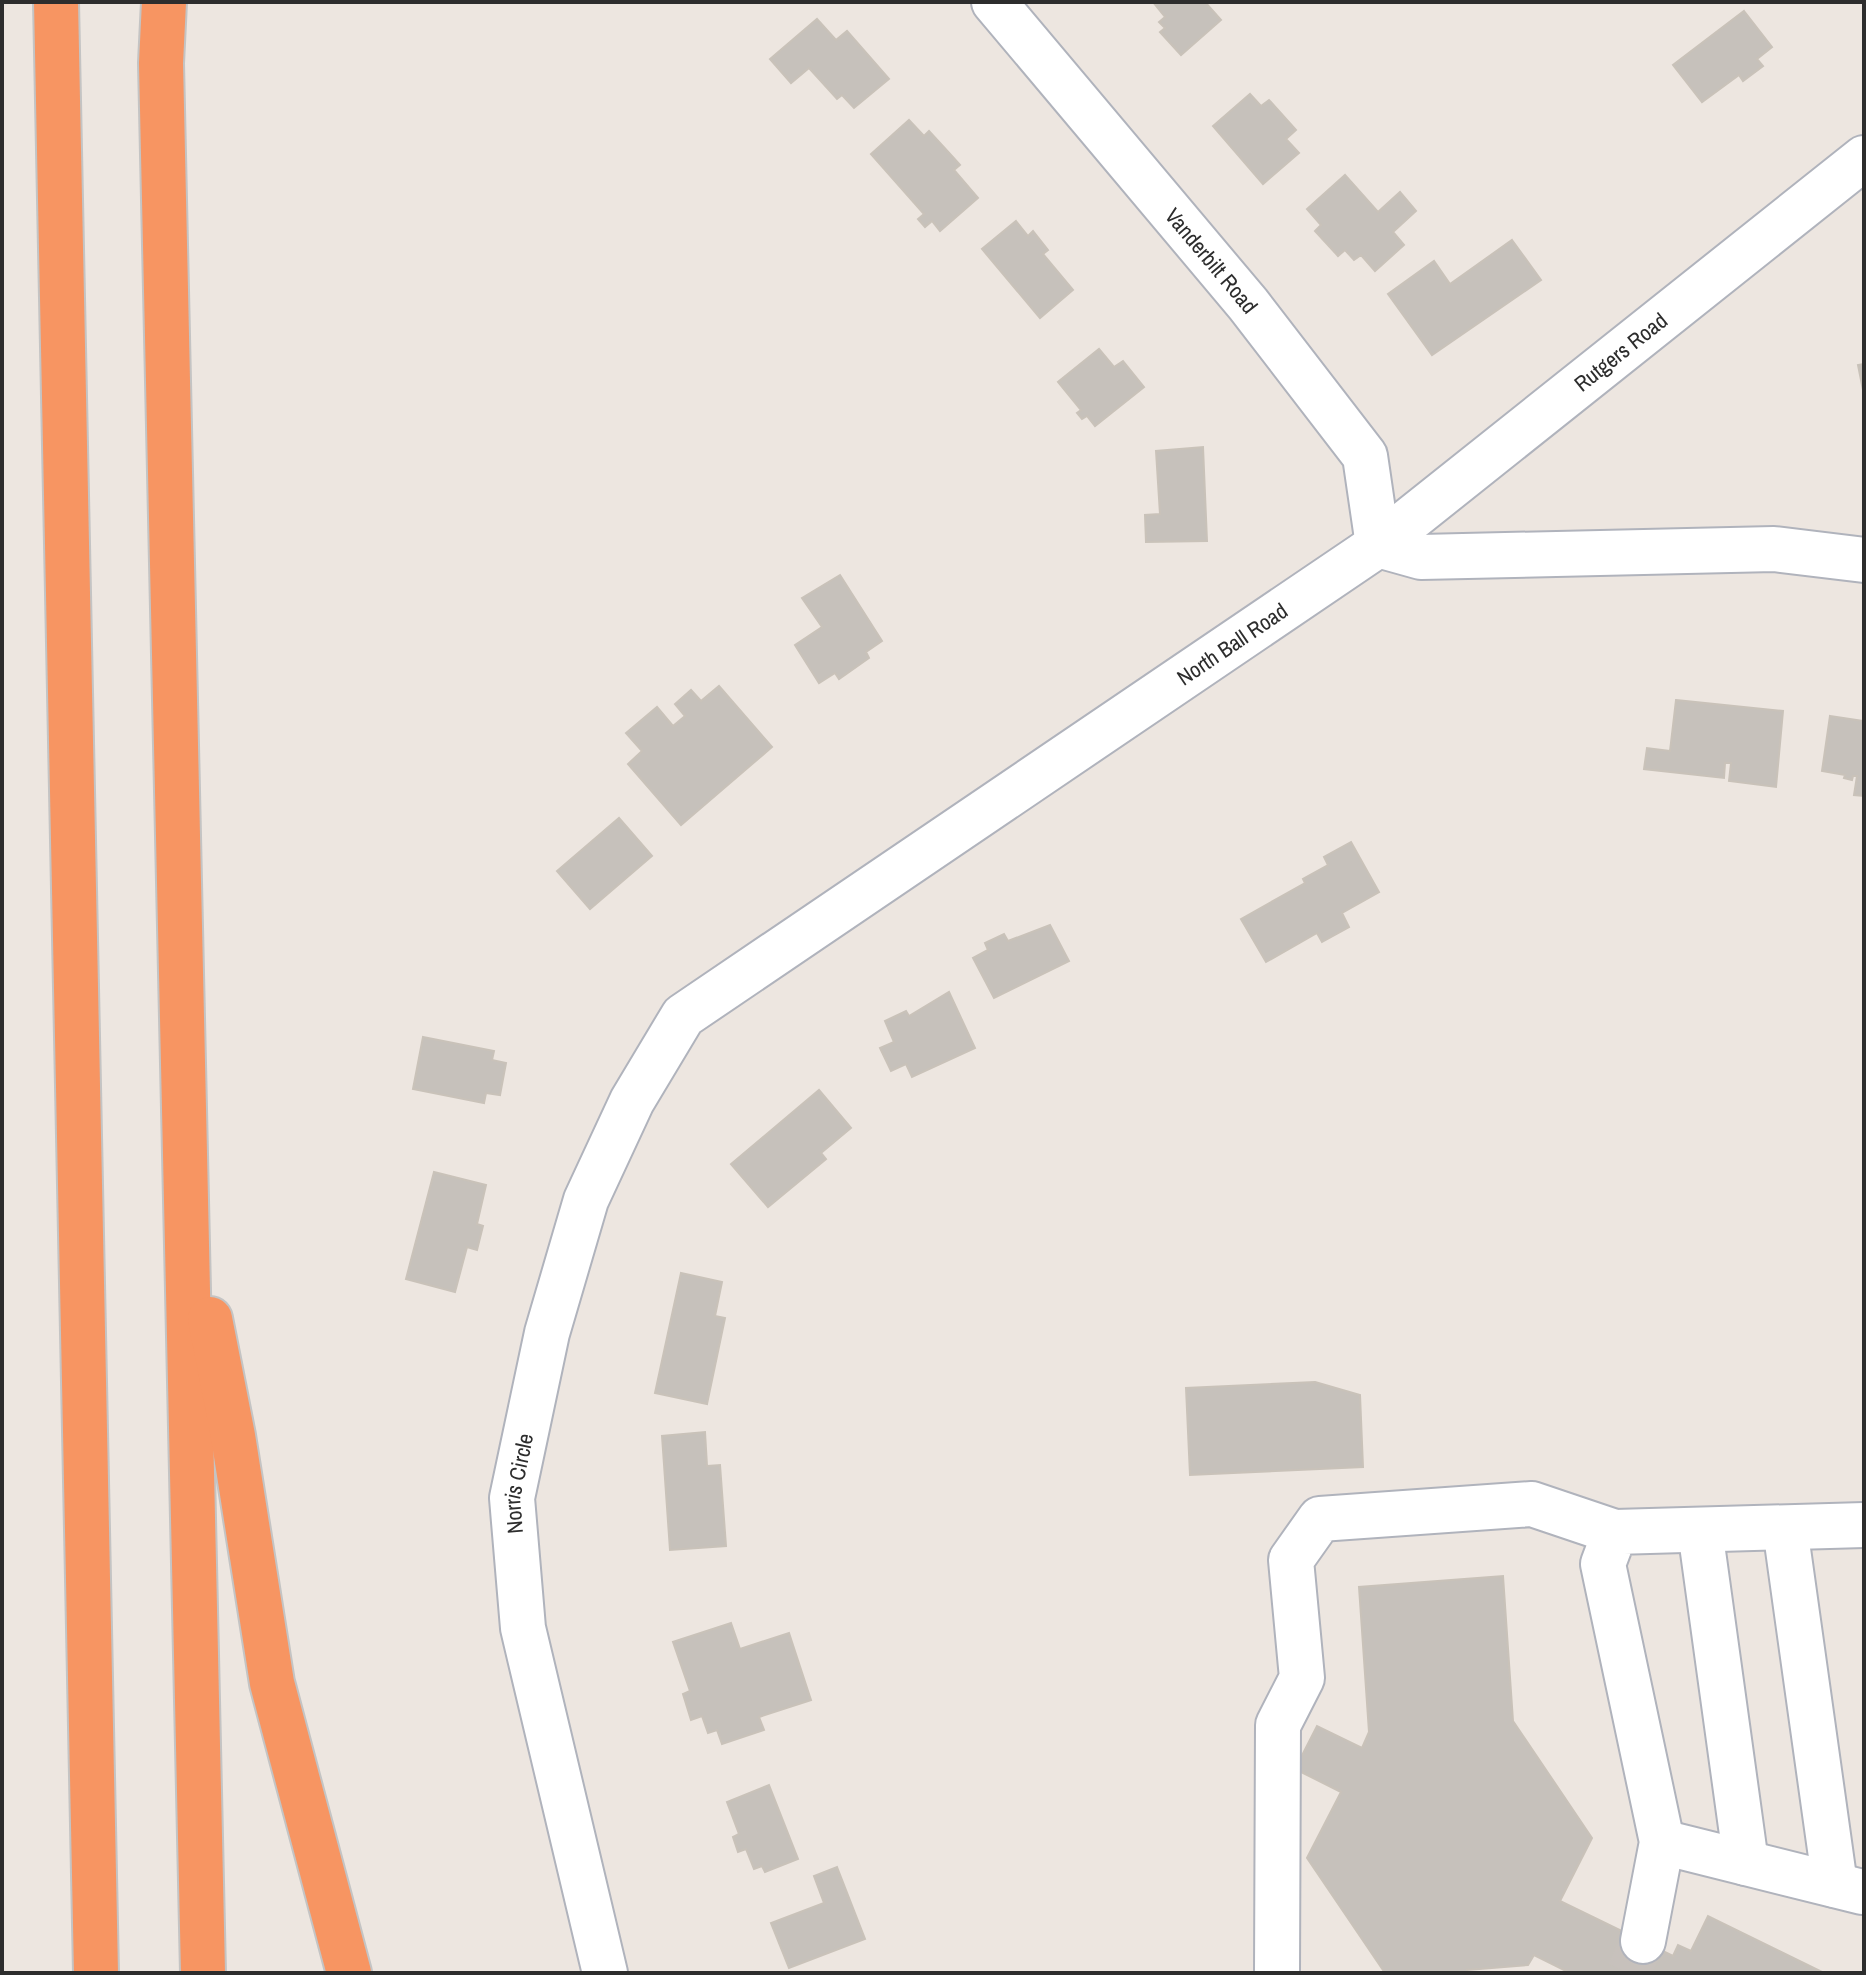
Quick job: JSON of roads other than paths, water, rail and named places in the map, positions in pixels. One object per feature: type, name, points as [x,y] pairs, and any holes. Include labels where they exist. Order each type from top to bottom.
[{"type":"highway","points":[[56,2],[96,1973]]},
{"type":"highway","points":[[164,2],[161,79],[203,1973]]},
{"type":"highway","points":[[187,1200],[233,1436],[272,1683],[349,1973]]},
{"type":"street","name":"Vanderbilt Road","points":[[994,2],[1248,304],[1365,456],[1378,545]]},
{"type":"street","name":"Rutgers Road","points":[[1378,545],[1864,158]]},
{"type":"street","points":[[1378,545],[1421,557],[1774,549],[1864,560]]},
{"type":"street","name":"North Ball Road","points":[[683,1016],[1378,545]]},
{"type":"street","name":"Norris Circle","points":[[605,1973],[523,1628],[512,1498],[547,1333],[586,1200],[632,1101],[683,1016]]},
{"type":"street","points":[[1277,1973],[1278,1725],[1302,1678],[1291,1560],[1320,1519],[1532,1504],[1615,1532],[1864,1525]]},
{"type":"street","points":[[1662,1842],[1850,1889],[1785,1528]]},
{"type":"street","points":[[1700,1530],[1746,1863]]},
{"type":"street","points":[[1615,1532],[1603,1564],[1662,1842],[1643,1941]]},
{"type":"tunnel","points":[[1628,1973],[1643,1941]]}]
